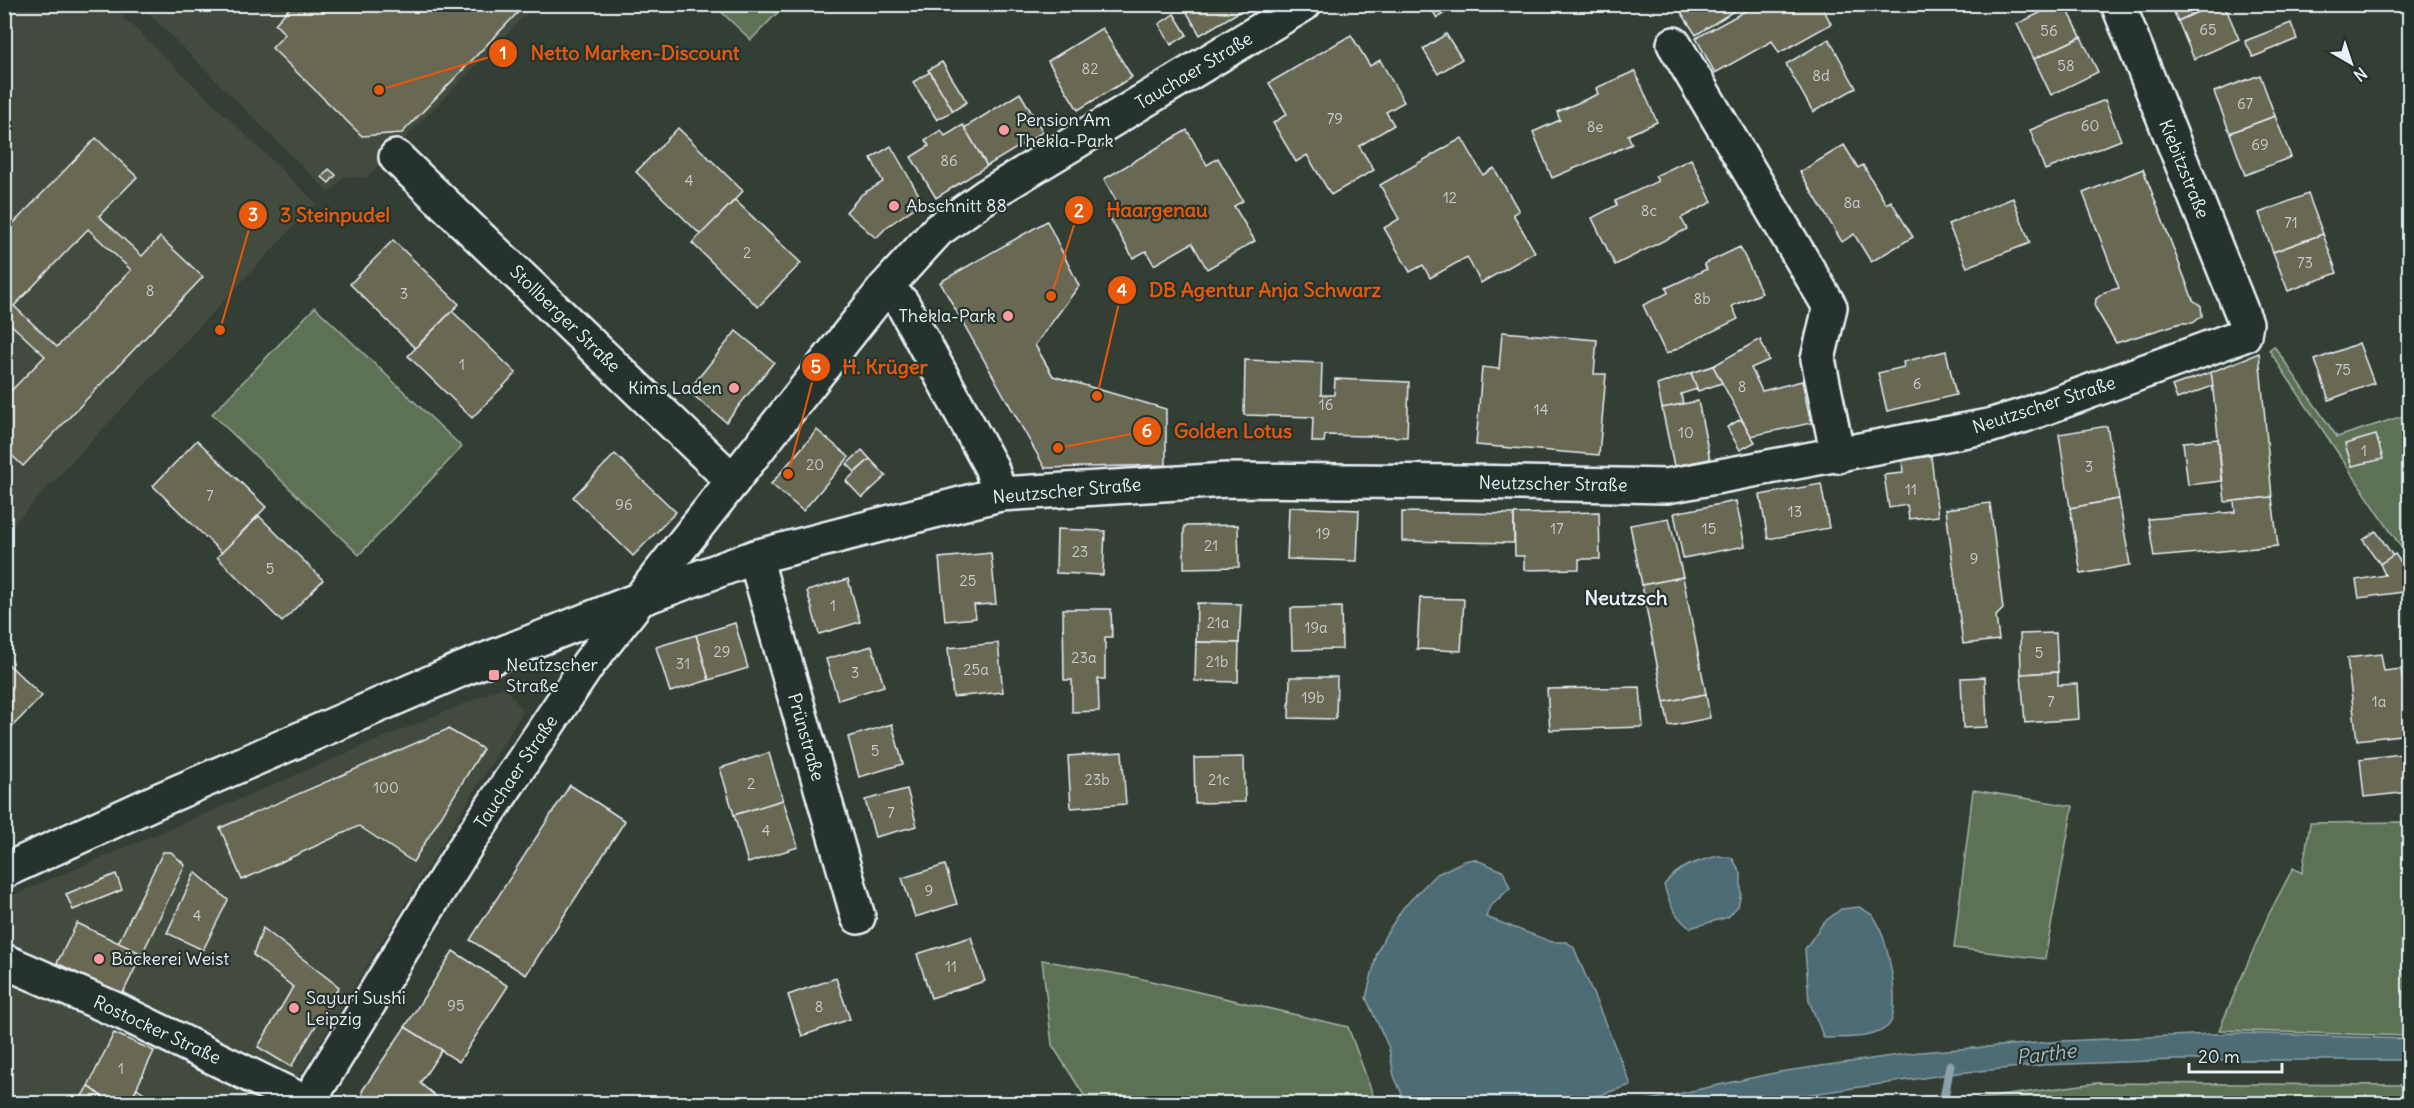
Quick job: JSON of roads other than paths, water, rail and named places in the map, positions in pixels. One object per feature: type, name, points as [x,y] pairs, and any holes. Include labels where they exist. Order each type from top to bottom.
[{"type":"street","name":"Tauchaer Straße","points":[[307,1103],[464,849],[589,663],[885,288],[938,230],[986,196],[1304,4]]},
{"type":"street","name":"Kiebitzstraße","points":[[2118,4],[2246,323],[2244,335]]},
{"type":"street","points":[[1674,44],[1830,308],[1818,359],[1838,456]]},
{"type":"street","name":"Stollberger Straße","points":[[396,157],[733,481]]},
{"type":"street","points":[[885,288],[902,303],[992,466],[1000,495]]},
{"type":"street","name":"Neutzscher Straße","points":[[4,871],[157,801],[460,670],[640,600],[755,557],[1000,495],[1227,480],[1436,481],[1667,486],[1838,456],[1989,426],[2244,335]]},
{"type":"street","name":"Prünstraße","points":[[755,557],[858,917]]},
{"type":"street","name":"Rostocker Straße","points":[[4,961],[121,1012],[307,1103]]},
{"type":"water","points":[[1718,856],[1732,858],[1741,873],[1741,893],[1738,906],[1728,917],[1690,928],[1673,909],[1664,885],[1681,869]]},
{"type":"water","points":[[1474,859],[1503,871],[1510,888],[1490,907],[1486,917],[1552,942],[1567,942],[1574,948],[1631,1085],[1575,1103],[1406,1103],[1394,1076],[1389,1048],[1366,998],[1377,953],[1403,908],[1435,875],[1464,861]]},
{"type":"water","points":[[1859,907],[1874,917],[1884,939],[1894,991],[1892,1019],[1887,1027],[1873,1034],[1824,1038],[1809,1001],[1805,949],[1823,923],[1841,909]]},
{"type":"water","name":"Parthe","points":[[2234,1033],[2409,1039],[2409,1060],[2177,1060],[2043,1065],[1957,1073],[1750,1103],[1636,1103],[1779,1072],[1920,1052],[2063,1041]]},
{"type":"waterway","points":[[1943,1104],[1950,1065]]},
{"type":"place","name":"Netto Marken-Discount","points":[[379,90]]},
{"type":"place","name":"Pension Am Thekla-Park","points":[[1004,130]]},
{"type":"place","name":"Abschnitt 88","points":[[894,206]]},
{"type":"place","name":"Haargenau","points":[[1051,296]]},
{"type":"place","name":"Thekla-Park","points":[[1008,316]]},
{"type":"place","name":"3 Steinpudel","points":[[220,330]]},
{"type":"place","name":"Kims Laden","points":[[734,388]]},
{"type":"place","name":"DB Agentur Anja Schwarz","points":[[1097,396]]},
{"type":"place","name":"Golden Lotus","points":[[1058,448]]},
{"type":"place","name":"H. Krüger","points":[[788,474]]},
{"type":"place","name":"Neutzscher Straße","points":[[494,675]]},
{"type":"place","name":"Bäckerei Weist","points":[[99,959]]},
{"type":"place","name":"Sayuri Sushi Leipzig","points":[[294,1008]]},
{"type":"district","name":"Neutzsch","points":[[1626,598]]}]
